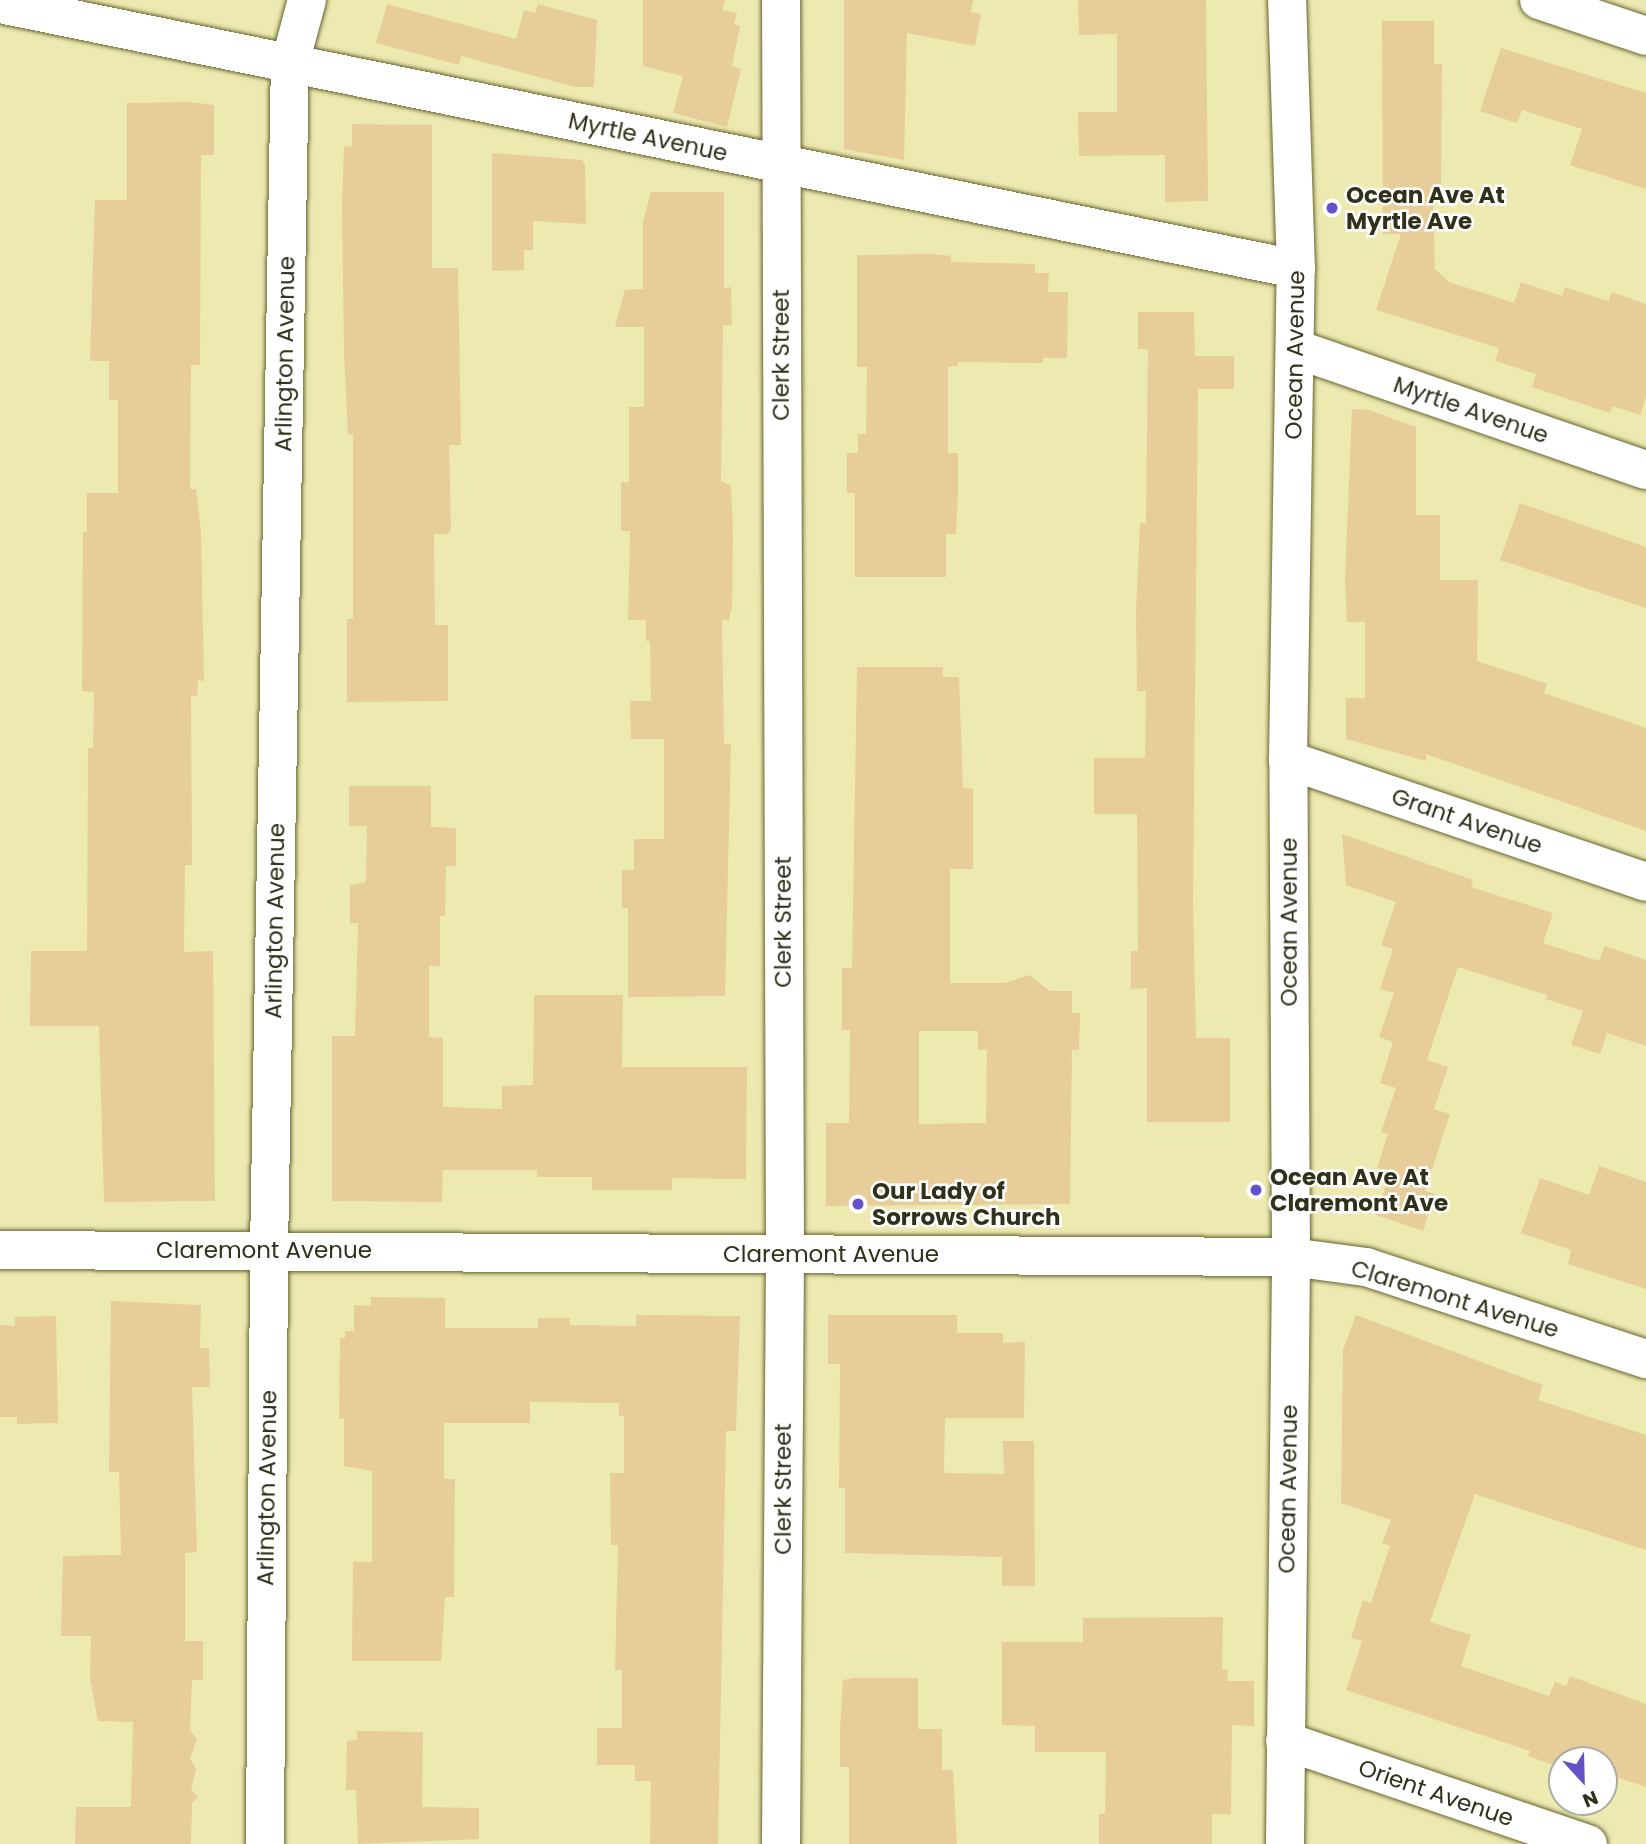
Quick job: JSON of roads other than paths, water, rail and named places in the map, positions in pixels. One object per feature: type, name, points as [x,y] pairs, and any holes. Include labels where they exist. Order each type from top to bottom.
[{"type":"street","name":"Arlington Avenue","points":[[265,1844],[270,1250],[290,64],[307,0]]},
{"type":"street","name":"Clerk Street","points":[[781,0],[785,1254],[781,1844]]},
{"type":"street","name":"Ocean Avenue","points":[[1285,1844],[1291,1256],[1288,760],[1296,349],[1287,0]]},
{"type":"street","points":[[1539,0],[1646,36]]},
{"type":"street","name":"Myrtle Avenue","points":[[0,4],[1296,269]]},
{"type":"street","name":"Myrtle Avenue","points":[[1296,349],[1646,470]]},
{"type":"street","name":"Grant Avenue","points":[[1288,760],[1646,883]]},
{"type":"street","name":"Claremont Avenue","points":[[0,1250],[1291,1256],[1366,1267],[1646,1359]]},
{"type":"street","name":"Orient Avenue","points":[[1285,1741],[1588,1844]]},
{"type":"place","name":"Ocean Ave At Myrtle Ave","points":[[1332,208]]},
{"type":"place","name":"Ocean Ave At Claremont Ave","points":[[1256,1190]]},
{"type":"place","name":"Our Lady of Sorrows Church","points":[[858,1204]]}]
